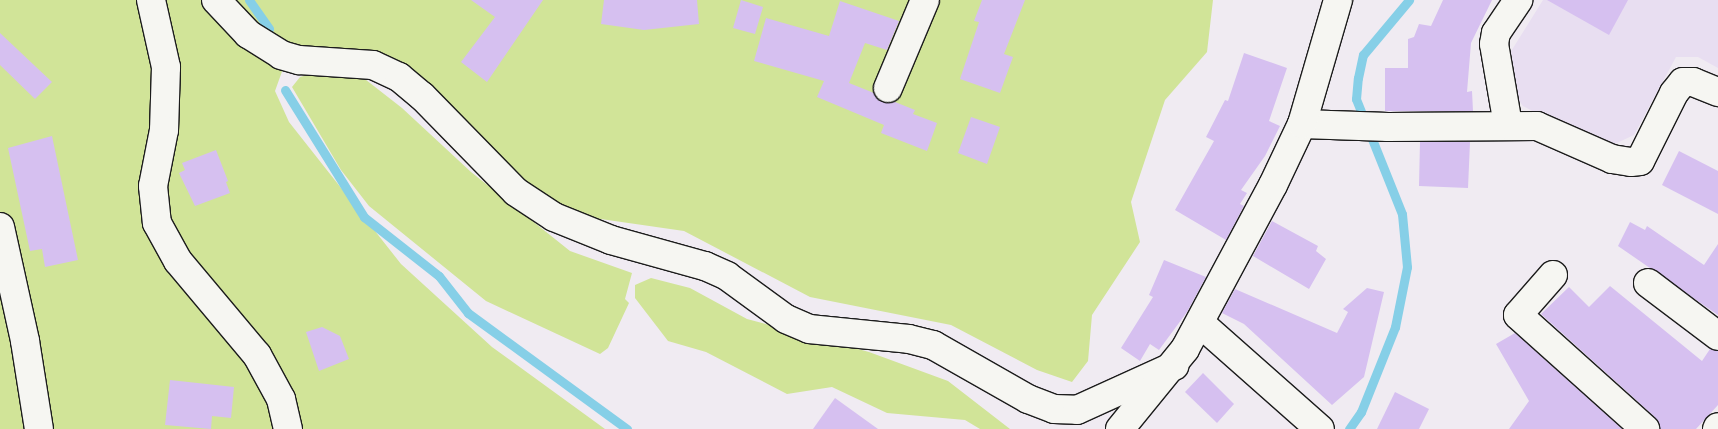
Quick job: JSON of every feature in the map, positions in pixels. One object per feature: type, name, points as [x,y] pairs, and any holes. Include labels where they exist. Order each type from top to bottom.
[{"type":"street","points":[[151,0],[166,66],[164,130],[153,186],[157,223],[178,261],[258,355],[281,399],[288,429]]},
{"type":"street","points":[[216,0],[248,34],[280,55],[299,60],[373,64],[400,78],[422,96],[516,192],[554,217],[593,234],[705,266],[727,276],[786,318],[810,329],[909,339],[933,345],[1028,400],[1054,409],[1077,410],[1174,366]]},
{"type":"street","points":[[888,88],[925,0]]},
{"type":"street","points":[[1120,429],[1174,366],[1200,323],[1302,124],[1338,0]]},
{"type":"street","points":[[1508,125],[1494,62],[1494,44],[1496,33],[1518,0]]},
{"type":"street","points":[[1302,124],[1388,127],[1537,126],[1612,159],[1640,161],[1674,93],[1683,82],[1693,82],[1718,92]]},
{"type":"street","points":[[0,227],[25,341],[39,429]]},
{"type":"street","points":[[1552,275],[1518,315],[1645,429]]},
{"type":"street","points":[[1648,283],[1718,336]]},
{"type":"street","points":[[1200,323],[1320,429]]},
{"type":"shaded area","points":[[1543,0],[1718,0],[1718,68],[1698,57],[1676,57],[1634,135],[1604,149],[1523,106],[1510,88],[1505,61]]},
{"type":"green space","points":[[0,0],[1213,0],[1207,52],[1165,100],[1131,202],[1140,242],[1092,315],[1088,361],[1072,382],[1037,370],[951,325],[810,297],[684,231],[573,215],[523,187],[439,104],[379,84],[343,51],[284,66],[275,91],[289,122],[401,264],[492,347],[605,429],[0,429]]},
{"type":"green space","points":[[326,70],[361,76],[402,108],[471,172],[570,251],[632,273],[625,299],[629,303],[608,348],[600,354],[486,301],[369,206],[341,170],[292,87],[300,77]]},
{"type":"green space","points":[[651,278],[690,288],[747,319],[869,352],[948,381],[1010,429],[980,429],[965,420],[887,413],[832,387],[787,394],[706,352],[668,341],[635,298],[635,285]]},
{"type":"building","points":[[471,0],[543,0],[487,82],[461,62],[495,17]]},
{"type":"building","points":[[604,0],[697,0],[699,24],[644,30],[601,24]]},
{"type":"building","points":[[741,0],[763,7],[755,34],[733,28]]},
{"type":"building","points":[[982,0],[1025,0],[1004,54],[1013,57],[1000,93],[960,79],[979,22],[974,21]]},
{"type":"building","points":[[1443,0],[1492,0],[1471,43],[1467,92],[1472,91],[1473,111],[1385,111],[1385,68],[1408,68],[1408,39],[1414,37],[1419,24],[1431,26]]},
{"type":"building","points":[[1547,0],[1628,0],[1609,35]]},
{"type":"building","points":[[840,1],[899,21],[887,50],[865,43],[849,83],[874,93],[882,102],[895,102],[915,110],[913,114],[937,123],[927,151],[881,133],[884,125],[817,97],[824,81],[754,61],[766,18],[829,36]]},
{"type":"building","points":[[0,33],[52,82],[35,99],[0,65]]},
{"type":"building","points":[[1244,53],[1287,68],[1269,121],[1280,126],[1265,156],[1241,190],[1247,193],[1240,204],[1244,206],[1226,240],[1175,210],[1214,141],[1206,137],[1225,100],[1228,101]]},
{"type":"building","points":[[971,117],[1000,127],[987,164],[958,153]]},
{"type":"building","points":[[52,136],[78,260],[45,267],[42,249],[30,251],[8,148]]},
{"type":"building","points":[[1420,142],[1470,142],[1468,188],[1419,186]]},
{"type":"building","points":[[216,150],[228,181],[226,182],[230,193],[195,206],[179,173],[185,170],[182,163]]},
{"type":"building","points":[[1679,151],[1718,171],[1718,214],[1662,185]]},
{"type":"building","points":[[1272,221],[1318,246],[1316,251],[1326,259],[1309,289],[1253,256]]},
{"type":"building","points":[[1630,222],[1645,230],[1647,226],[1704,265],[1718,244],[1718,315],[1618,246]]},
{"type":"building","points":[[1164,260],[1206,277],[1187,312],[1159,350],[1150,344],[1140,361],[1121,348],[1153,297],[1149,295]]},
{"type":"building","points":[[1610,286],[1702,361],[1710,349],[1718,351],[1718,405],[1696,429],[1660,429],[1655,417],[1541,314],[1569,287],[1589,307]]},
{"type":"building","points":[[1367,288],[1384,292],[1364,377],[1332,405],[1244,324],[1222,313],[1235,289],[1337,333],[1348,312],[1343,309]]},
{"type":"building","points":[[322,327],[340,336],[349,359],[319,371],[306,332]]},
{"type":"building","points":[[1515,333],[1622,429],[1509,429],[1529,401],[1496,344]]},
{"type":"building","points":[[1203,373],[1234,404],[1217,423],[1185,392]]},
{"type":"building","points":[[170,380],[234,387],[231,418],[212,416],[211,429],[165,425]]},
{"type":"building","points":[[1395,392],[1429,409],[1419,429],[1377,429]]},
{"type":"building","points":[[835,398],[878,429],[813,429]]},
{"type":"waterway","points":[[249,0],[269,29]]},
{"type":"waterway","points":[[1349,429],[1361,412],[1395,327],[1407,267],[1402,214],[1356,99],[1358,78],[1363,55],[1409,0]]},
{"type":"waterway","points":[[285,90],[364,217],[439,276],[468,313],[627,429]]}]
